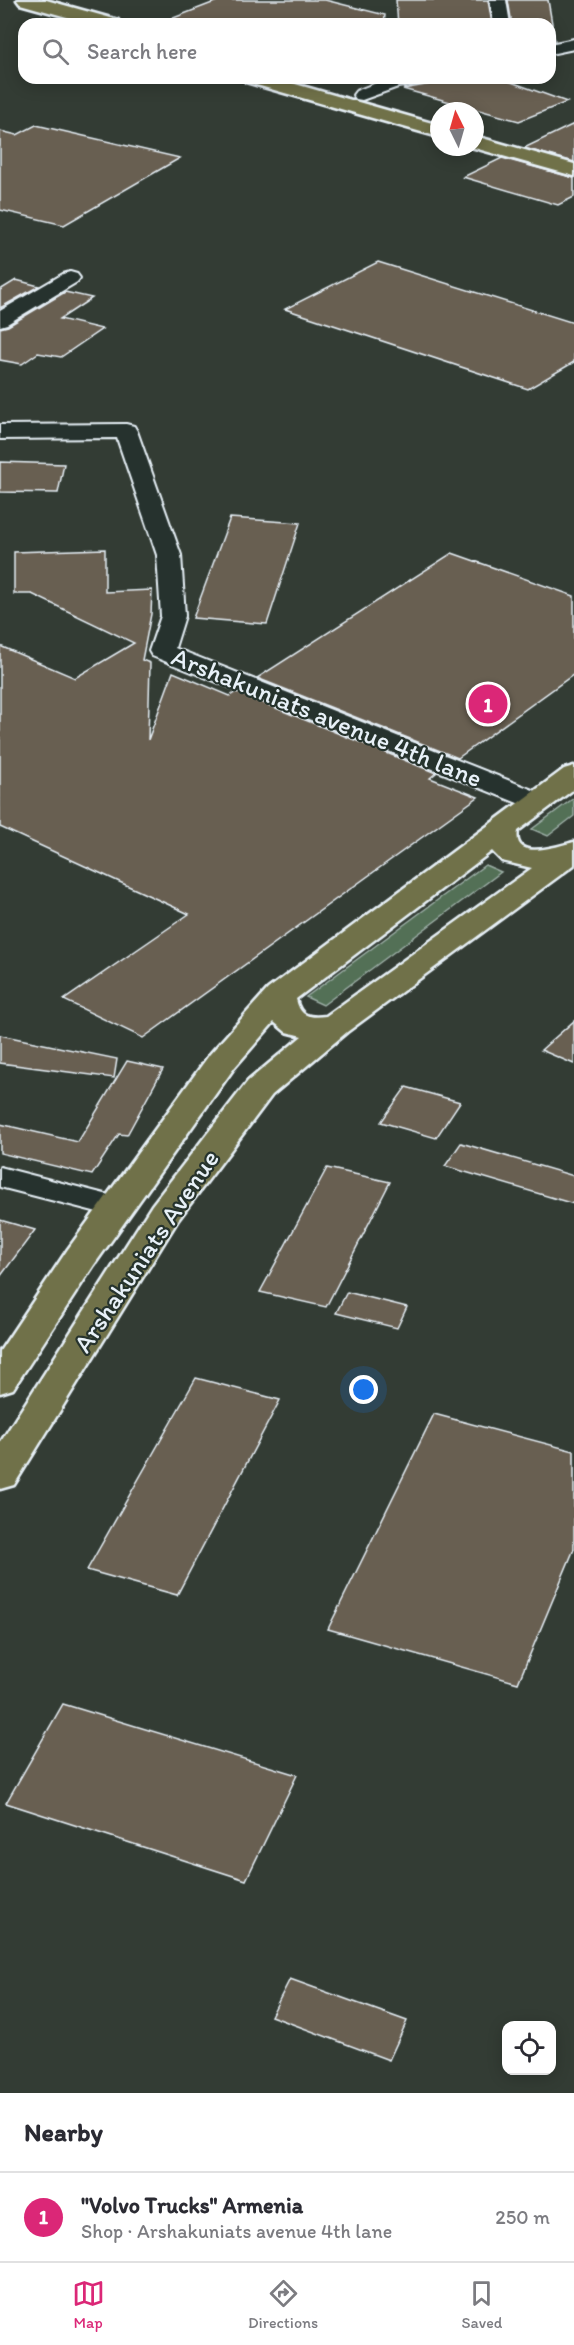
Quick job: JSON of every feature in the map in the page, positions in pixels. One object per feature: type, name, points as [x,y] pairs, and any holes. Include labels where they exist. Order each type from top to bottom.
[{"type":"main road","points":[[19,4],[51,18]]},
{"type":"main road","points":[[19,4],[83,18]]},
{"type":"main road","points":[[274,84],[430,128]]},
{"type":"main road","points":[[325,84],[430,113]]},
{"type":"main road","points":[[484,129],[574,154]]},
{"type":"main road","points":[[484,145],[574,170]]},
{"type":"main road","name":"Arshakuniats Avenue","points":[[0,1380],[81,1257],[222,1061],[279,996],[574,775]]},
{"type":"main road","points":[[504,827],[502,842],[506,849],[516,856],[530,859],[572,853]]},
{"type":"main road","name":"Arshakuniats Avenue","points":[[0,1475],[165,1213],[260,1088],[334,1025],[572,853]]},
{"type":"main road","points":[[279,996],[281,1010],[300,1026],[314,1028],[334,1025]]},
{"type":"street","points":[[498,0],[501,18]]},
{"type":"street","points":[[556,48],[574,44]]},
{"type":"street","points":[[362,94],[390,84]]},
{"type":"street","points":[[0,320],[69,278]]},
{"type":"street","name":"Arshakuniats avenue 4th lane","points":[[0,432],[126,431],[169,555],[173,616],[161,651],[538,802]]},
{"type":"street","points":[[0,1177],[117,1207]]},
{"type":"green space","points":[[574,798],[574,816],[548,836],[532,829]]},
{"type":"green space","points":[[485,865],[501,872],[323,1005],[306,997]]},
{"type":"building","points":[[220,0],[325,0],[385,15],[385,18],[173,18]]},
{"type":"building","points":[[396,0],[488,0],[491,18],[398,18]]},
{"type":"building","points":[[508,0],[548,0],[551,18],[511,18]]},
{"type":"building","points":[[431,84],[517,84],[567,102],[519,121],[484,111],[484,102],[450,102],[403,89]]},
{"type":"building","points":[[574,124],[574,162],[524,148]]},
{"type":"building","points":[[36,125],[180,158],[64,225],[0,210],[0,131],[17,135]]},
{"type":"building","points":[[502,158],[574,178],[574,197],[558,205],[463,177]]},
{"type":"building","points":[[378,262],[574,323],[574,362],[528,389],[285,309]]},
{"type":"building","points":[[16,280],[39,286],[0,308],[0,290]]},
{"type":"building","points":[[65,292],[92,298],[60,319],[102,329],[61,357],[38,353],[22,364],[0,360],[0,328],[8,326]]},
{"type":"building","points":[[0,462],[64,464],[58,493],[0,492]]},
{"type":"building","points":[[230,518],[300,523],[267,624],[193,618]]},
{"type":"building","points":[[105,549],[105,592],[152,590],[151,614],[142,660],[150,663],[148,740],[173,672],[230,696],[236,692],[436,773],[430,778],[478,797],[143,1038],[64,1000],[189,914],[0,827],[0,646],[75,678],[134,643],[32,594],[14,594],[14,552]]},
{"type":"building","points":[[452,553],[574,596],[574,674],[458,758],[257,678]]},
{"type":"building","points":[[574,1021],[574,1064],[541,1050]]},
{"type":"building","points":[[0,1035],[117,1059],[114,1078],[0,1063]]},
{"type":"building","points":[[127,1061],[163,1069],[127,1135],[119,1134],[92,1175],[0,1153],[0,1124],[78,1142]]},
{"type":"building","points":[[406,1087],[460,1102],[436,1138],[381,1122]]},
{"type":"building","points":[[461,1143],[574,1176],[574,1204],[445,1166]]},
{"type":"building","points":[[327,1168],[390,1182],[326,1307],[260,1292]]},
{"type":"building","points":[[0,1220],[35,1230],[0,1277]]},
{"type":"building","points":[[347,1292],[407,1307],[397,1328],[336,1313]]},
{"type":"building","points":[[196,1378],[280,1400],[177,1595],[87,1570]]},
{"type":"building","points":[[434,1414],[574,1451],[574,1549],[518,1683],[328,1629]]},
{"type":"building","points":[[63,1704],[297,1775],[246,1880],[6,1803]]},
{"type":"building","points":[[290,1979],[407,2021],[389,2060],[271,2016]]},
{"type":"place","name":"\"Volvo Trucks\" Armenia","points":[[488,704]]}]
